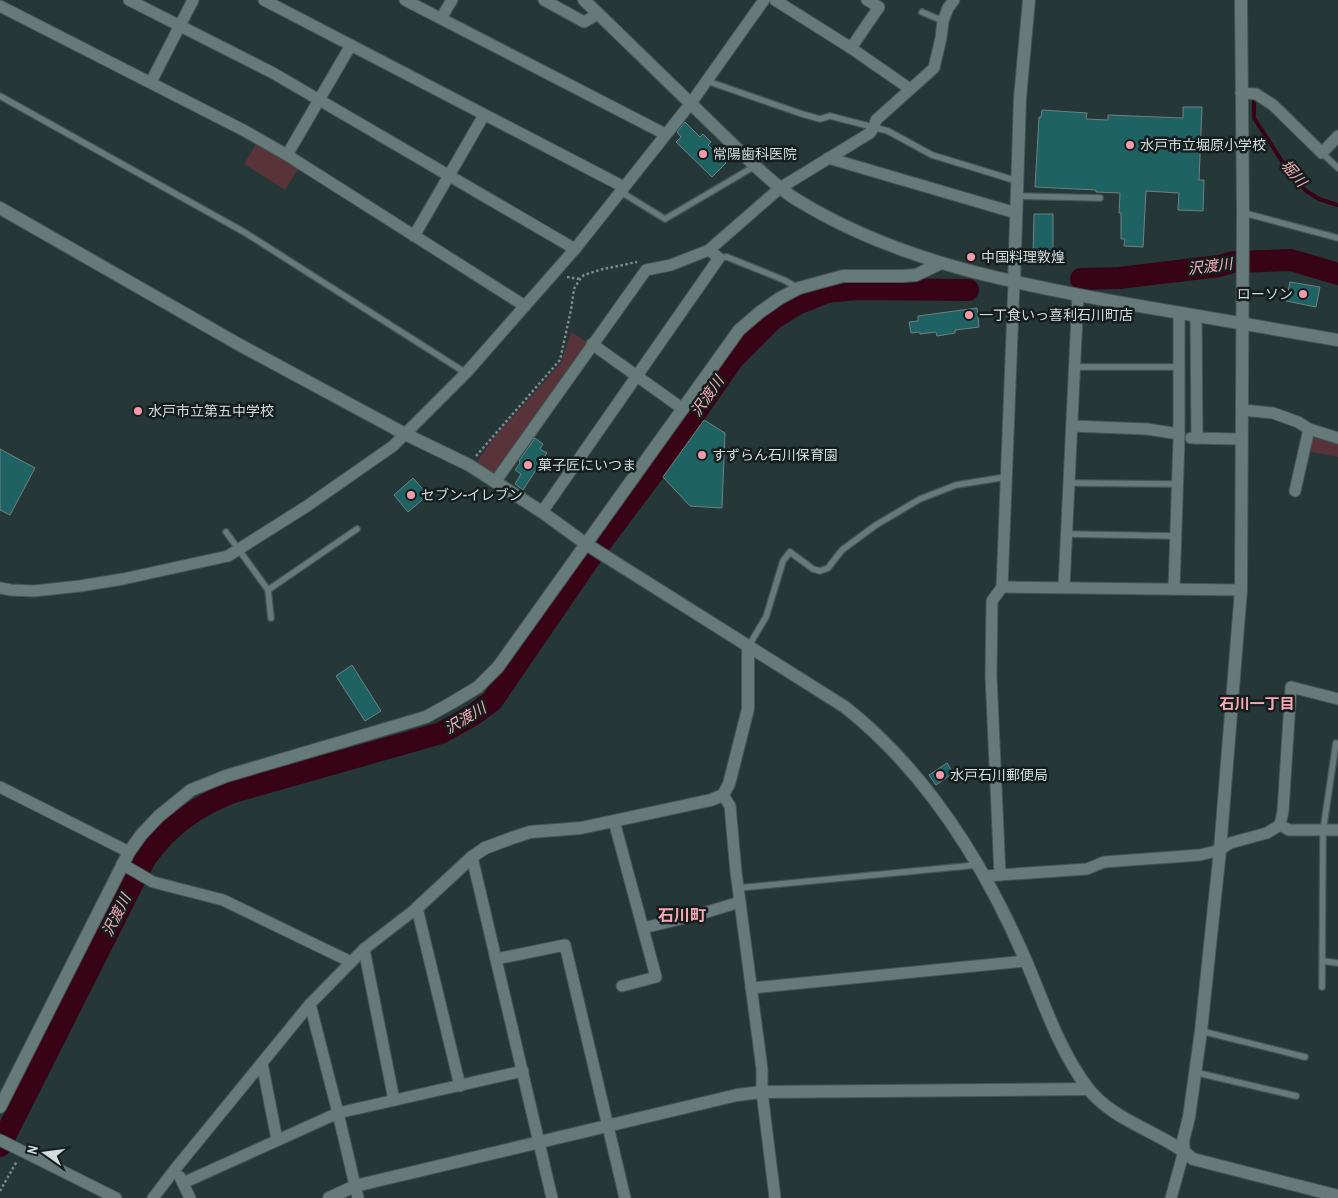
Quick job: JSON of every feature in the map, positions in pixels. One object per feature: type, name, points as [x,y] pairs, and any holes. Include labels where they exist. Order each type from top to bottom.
[{"type":"street","points":[[130,0],[273,73],[575,249]]},
{"type":"street","points":[[151,82],[193,0]]},
{"type":"street","points":[[264,0],[620,185],[623,189]]},
{"type":"street","points":[[406,0],[665,134]]},
{"type":"street","points":[[441,18],[452,0]]},
{"type":"street","points":[[544,0],[584,22],[598,14]]},
{"type":"street","points":[[584,0],[780,188],[798,201],[846,227],[941,263],[1014,283],[1338,340]]},
{"type":"street","points":[[0,588],[34,591],[89,585],[228,556],[307,506],[393,446],[466,373],[575,249],[707,81],[764,0]]},
{"type":"street","points":[[775,0],[851,48],[910,89]]},
{"type":"street","points":[[851,48],[879,7],[867,0]]},
{"type":"street","points":[[495,482],[646,270],[671,265],[709,250],[780,188],[870,133],[876,120],[934,68],[943,21],[948,8],[954,0]]},
{"type":"street","points":[[1000,875],[991,676],[992,601],[1002,587],[1020,98],[1029,0]]},
{"type":"street","points":[[1172,1198],[1184,1151],[1183,1141],[1189,1117],[1201,1031],[1220,850],[1241,590],[1243,212],[1241,0]]},
{"type":"street","points":[[0,6],[245,131],[525,306]]},
{"type":"street","points":[[287,156],[351,45]]},
{"type":"street","points":[[1241,93],[1256,94],[1273,105],[1322,153],[1338,136]]},
{"type":"street","points":[[414,236],[484,115]]},
{"type":"street","points":[[828,158],[1016,214]]},
{"type":"street","points":[[0,208],[238,344],[405,434],[468,465],[542,512],[589,546],[845,707],[881,738],[915,775],[985,876],[1026,961],[1062,1045],[1088,1090],[1124,1118],[1184,1151],[1193,1159],[1338,1196]]},
{"type":"street","points":[[542,512],[719,258],[709,250]]},
{"type":"street","points":[[0,1107],[127,867],[129,852],[141,834],[159,816],[190,790],[226,776],[426,717],[478,687],[498,667],[589,546],[683,408],[739,330],[780,298],[799,288],[842,276],[916,275],[941,263]]},
{"type":"street","points":[[1064,587],[1078,295]]},
{"type":"street","points":[[1174,589],[1179,436],[1179,313]]},
{"type":"street","points":[[1196,316],[1196,438]]},
{"type":"street","points":[[592,344],[683,408]]},
{"type":"street","points":[[1242,410],[1274,413],[1298,422],[1309,429],[1338,438]]},
{"type":"street","points":[[1072,426],[1147,429],[1196,438],[1241,439]]},
{"type":"street","points":[[1295,491],[1309,429]]},
{"type":"street","points":[[1002,587],[1241,590]]},
{"type":"street","points":[[153,1198],[310,1004],[364,949],[417,908],[472,857],[485,848],[530,832],[581,828],[711,800],[723,795],[733,773],[748,709],[748,647]]},
{"type":"street","points":[[985,876],[1087,869],[1104,862],[1200,855],[1220,850],[1230,843],[1267,833],[1280,825],[1284,811],[1291,687],[1338,699]]},
{"type":"street","points":[[0,787],[129,852]]},
{"type":"street","points":[[723,795],[730,806],[738,888],[762,1069],[762,1092],[775,1198]]},
{"type":"street","points":[[614,821],[656,977],[622,986]]},
{"type":"street","points":[[1280,825],[1289,830],[1338,830]]},
{"type":"street","points":[[472,857],[552,1198]]},
{"type":"street","points":[[127,867],[153,882],[223,900],[351,962]]},
{"type":"street","points":[[643,928],[740,902]]},
{"type":"street","points":[[417,908],[460,1086]]},
{"type":"street","points":[[496,959],[565,945],[625,1198]]},
{"type":"street","points":[[364,949],[394,1100]]},
{"type":"street","points":[[752,988],[1026,961]]},
{"type":"street","points":[[310,1004],[357,1192]]},
{"type":"street","points":[[262,1063],[277,1140]]},
{"type":"street","points":[[182,1183],[338,1113],[523,1071]]},
{"type":"street","points":[[329,1198],[539,1142],[737,1095],[762,1092],[1088,1090]]},
{"type":"street","points":[[0,1140],[116,1198]]},
{"type":"street","points":[[176,1168],[190,1198]]},
{"type":"lane","points":[[922,12],[943,21]]},
{"type":"lane","points":[[707,81],[820,119],[830,116],[888,131],[932,155],[1017,181]]},
{"type":"lane","points":[[0,96],[244,232],[466,373]]},
{"type":"lane","points":[[1322,153],[1338,168]]},
{"type":"lane","points":[[623,189],[626,196],[665,220],[755,166]]},
{"type":"lane","points":[[1016,196],[1100,198]]},
{"type":"lane","points":[[1243,212],[1338,238]]},
{"type":"lane","points":[[719,258],[727,257],[799,288]]},
{"type":"lane","points":[[1075,367],[1180,367]]},
{"type":"lane","points":[[748,647],[766,616],[783,561],[790,552],[813,569],[820,571],[828,568],[842,550],[876,524],[920,499],[956,485],[1006,477]]},
{"type":"lane","points":[[1069,483],[1172,484]]},
{"type":"lane","points":[[268,590],[357,529]]},
{"type":"lane","points":[[226,532],[268,590],[271,618]]},
{"type":"lane","points":[[1066,534],[1176,536]]},
{"type":"lane","points":[[1322,987],[1323,831],[1336,743]]},
{"type":"lane","points":[[738,888],[977,866]]},
{"type":"lane","points":[[1323,961],[1338,962]]},
{"type":"lane","points":[[1201,1031],[1305,1057]]},
{"type":"lane","points":[[1194,1072],[1296,1096]]},
{"type":"path","points":[[468,465],[560,360],[574,289],[580,279],[584,275],[602,269],[641,261],[646,270]]},
{"type":"path","points":[[0,1191],[21,1150]]},
{"type":"shaded area","points":[[257,143],[299,168],[285,190],[244,164]]},
{"type":"shaded area","points":[[571,332],[587,342],[494,473],[477,462],[492,440],[561,363]]},
{"type":"shaded area","points":[[1311,437],[1338,444],[1338,457],[1307,451]]},
{"type":"building","points":[[1183,107],[1202,107],[1199,180],[1204,180],[1203,211],[1178,210],[1179,193],[1146,191],[1143,247],[1124,246],[1125,239],[1121,239],[1120,193],[1035,187],[1039,117],[1041,117],[1042,110],[1087,113],[1086,119],[1108,120],[1108,115],[1183,118]]},
{"type":"building","name":"常陽歯科医院","points":[[685,122],[700,137],[703,134],[711,142],[708,145],[726,163],[712,177],[676,142],[681,137],[677,132]]},
{"type":"building","points":[[1034,214],[1053,214],[1053,260],[1033,259]]},
{"type":"building","name":"ローソン","points":[[1290,282],[1320,287],[1316,307],[1286,301]]},
{"type":"building","points":[[977,308],[979,327],[955,330],[955,333],[937,336],[936,332],[911,333],[909,322],[918,321],[918,316]]},
{"type":"building","name":"すずらん石川保育園","points":[[704,420],[725,433],[722,508],[690,506],[663,477]]},
{"type":"building","points":[[535,438],[543,444],[540,449],[547,453],[523,490],[515,484],[521,474],[515,470]]},
{"type":"building","points":[[0,449],[35,468],[10,515],[0,510]]},
{"type":"building","name":"セブン-イレブン","points":[[413,478],[428,495],[408,512],[394,495]]},
{"type":"building","points":[[352,665],[381,711],[365,721],[336,676]]},
{"type":"building","points":[[947,763],[953,773],[936,785],[929,775]]},
{"type":"waterway","name":"堀川","points":[[1254,99],[1254,118],[1291,175],[1305,190],[1319,199],[1338,205]]},
{"type":"waterway","name":"沢渡川","points":[[1081,279],[1119,278],[1219,266],[1233,262],[1291,260],[1338,274]]},
{"type":"waterway","name":"沢渡川","points":[[0,1146],[145,859],[173,827],[195,811],[233,792],[441,733],[473,715],[492,701],[594,552],[657,468],[733,359],[773,319],[797,304],[827,292],[856,289],[968,290]]},
{"type":"place","name":"水戸市立堀原小学校","points":[[1130,145]]},
{"type":"place","name":"常陽歯科医院","points":[[703,154]]},
{"type":"place","name":"中国料理敦煌","points":[[971,257]]},
{"type":"place","name":"ローソン","points":[[1303,294]]},
{"type":"place","name":"一丁食いっ喜利石川町店","points":[[969,315]]},
{"type":"place","name":"水戸市立第五中学校","points":[[138,411]]},
{"type":"place","name":"すずらん石川保育園","points":[[702,455]]},
{"type":"place","name":"菓子匠にいつま","points":[[528,465]]},
{"type":"place","name":"セブン-イレブン","points":[[411,495]]},
{"type":"place","name":"水戸石川郵便局","points":[[940,775]]},
{"type":"district","name":"石川一丁目","points":[[1257,703]]},
{"type":"district","name":"石川町","points":[[682,915]]}]
